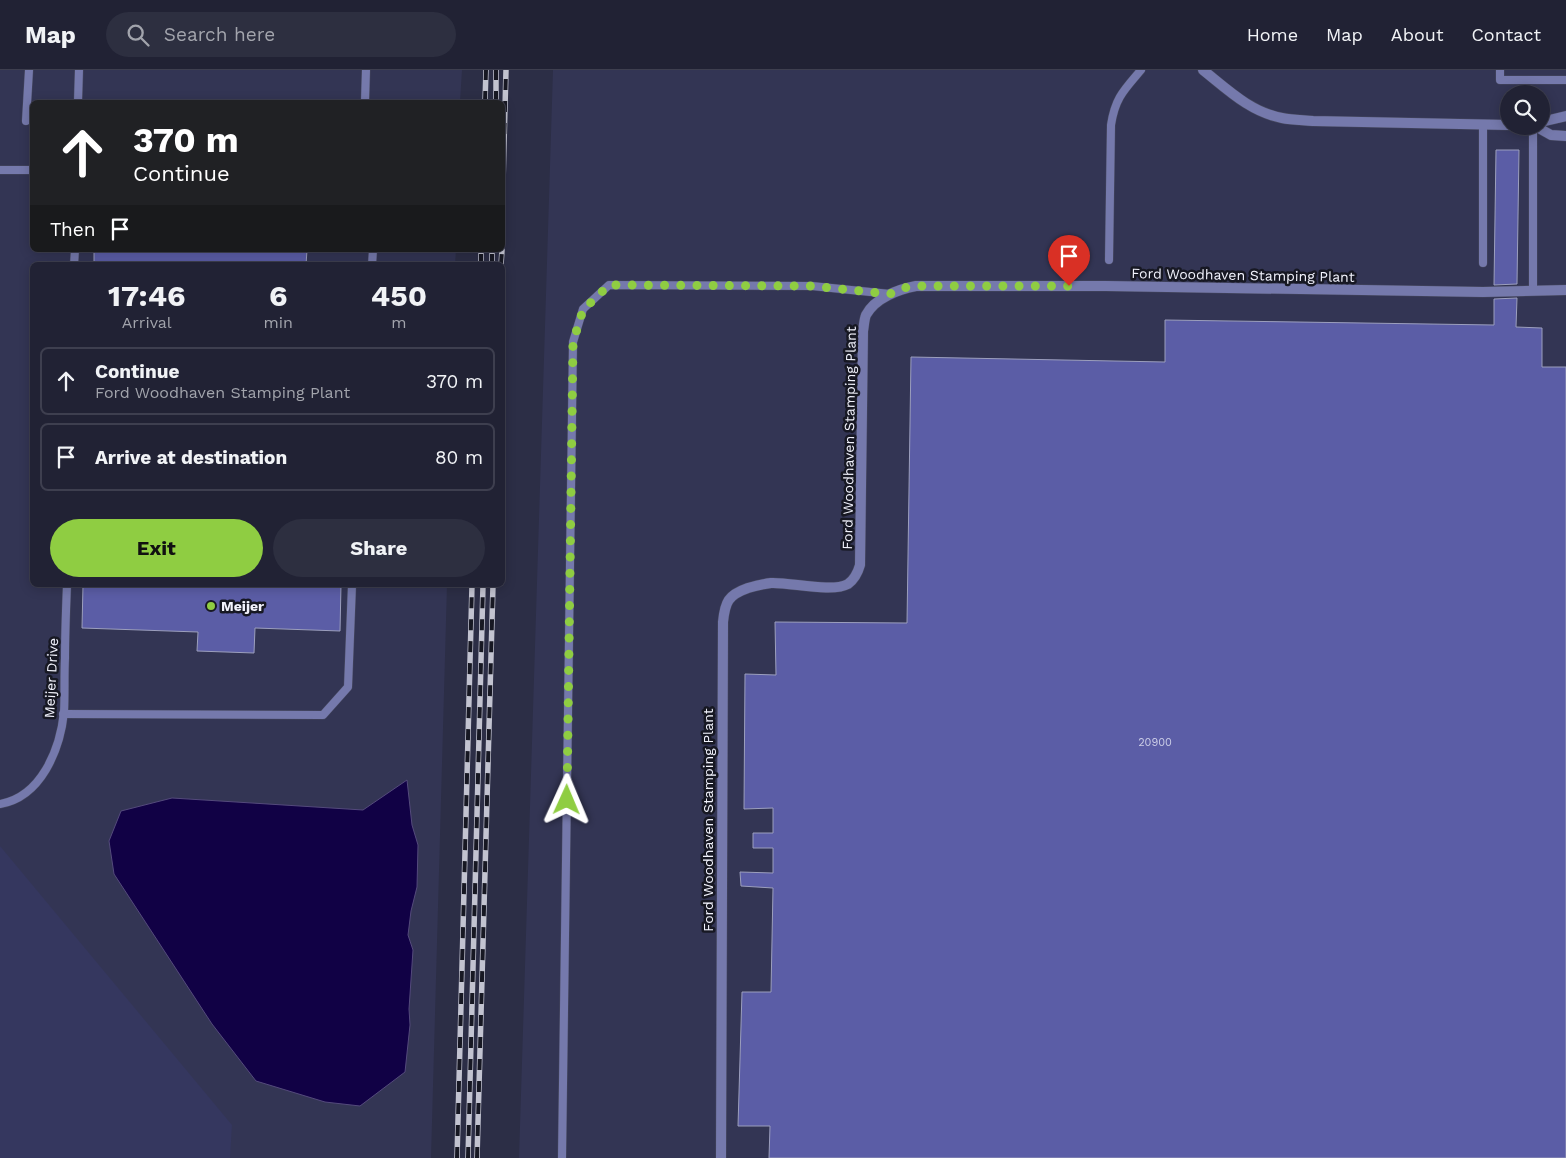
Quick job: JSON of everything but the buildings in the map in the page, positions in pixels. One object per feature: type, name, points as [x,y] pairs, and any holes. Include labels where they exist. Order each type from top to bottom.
[{"type":"street","points":[[1202,70],[1236,97],[1258,110],[1281,118],[1313,121],[1500,125]]},
{"type":"street","points":[[1550,120],[1566,116]]},
{"type":"street","points":[[1550,134],[1566,136]]},
{"type":"street","name":"Ford Woodhaven Stamping Plant","points":[[720,1158],[722,632],[724,608],[728,599],[733,595],[753,587],[770,583],[840,587],[847,584],[857,573],[860,564],[863,331],[865,316],[871,308],[890,294],[903,288],[916,286],[1106,286],[1483,292],[1566,290]]},
{"type":"lane","points":[[26,121],[30,70]]},
{"type":"lane","points":[[78,100],[79,70]]},
{"type":"lane","points":[[365,100],[366,70]]},
{"type":"lane","points":[[1109,260],[1111,125],[1113,109],[1120,95],[1141,70]]},
{"type":"lane","points":[[1500,70],[1500,80],[1566,80]]},
{"type":"lane","points":[[1483,124],[1483,263]]},
{"type":"lane","points":[[1532,291],[1534,135]]},
{"type":"lane","points":[[0,170],[30,170]]},
{"type":"lane","points":[[562,1158],[573,342],[583,310],[609,285],[812,286],[890,294]]},
{"type":"lane","name":"Meijer Drive","points":[[0,804],[21,797],[34,786],[47,768],[55,750],[64,714],[67,587]]},
{"type":"lane","points":[[64,714],[323,715],[348,688],[352,587]]},
{"type":"shaded area","points":[[0,70],[462,70],[460,100],[30,100],[30,252],[456,252],[455,262],[30,262],[30,587],[447,587],[431,1158],[0,1158]]},
{"type":"shaded area","points":[[553,70],[1566,70],[1566,1158],[519,1158]]},
{"type":"shaded area","points":[[407,780],[412,825],[418,845],[417,887],[408,935],[413,950],[409,1009],[410,1025],[405,1072],[360,1106],[325,1102],[256,1081],[212,1024],[114,874],[109,841],[121,811],[172,798],[363,810]]},
{"type":"shaded area","points":[[0,846],[232,1125],[230,1158],[0,1158]]},
{"type":"railway","points":[[485,100],[486,70]]},
{"type":"railway","points":[[496,70],[496,100]]},
{"type":"railway","points":[[505,108],[506,70]]},
{"type":"railway","points":[[481,252],[481,262]]},
{"type":"railway","points":[[492,252],[492,262]]},
{"type":"railway","points":[[501,262],[502,252]]},
{"type":"railway","points":[[457,1158],[472,587]]},
{"type":"railway","points":[[468,1158],[483,587]]},
{"type":"railway","points":[[477,1158],[493,587]]},
{"type":"place","name":"Meijer","points":[[211,606]]},
{"type":"route","points":[[567,800],[573,342],[583,310],[609,285],[812,286],[890,294],[903,288],[916,286],[1069,286]]}]
